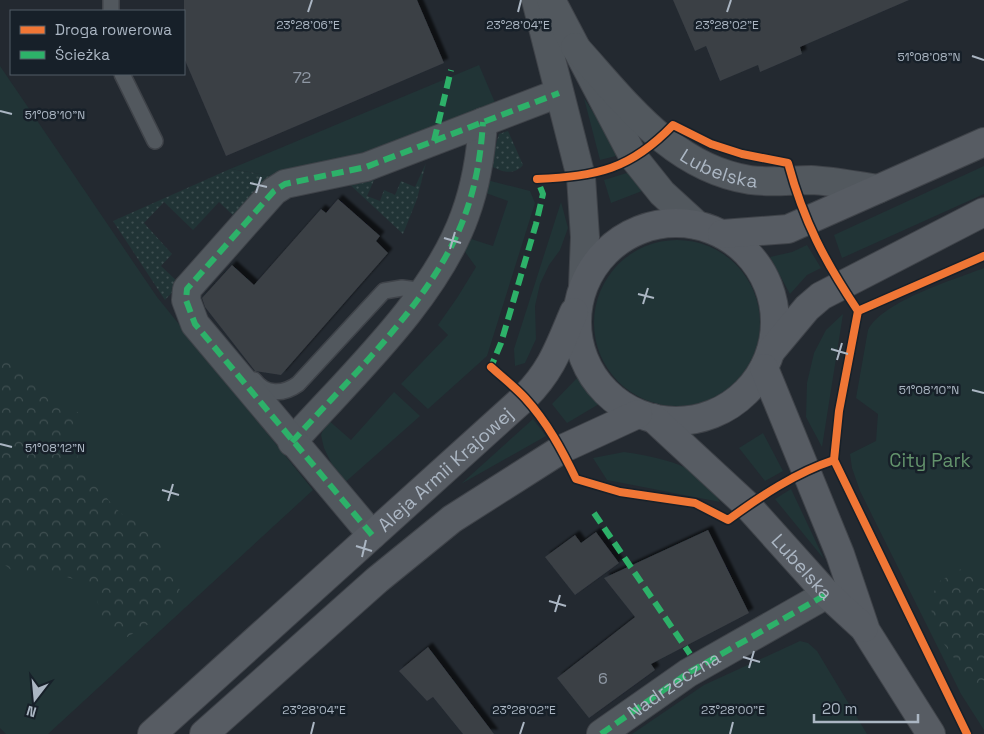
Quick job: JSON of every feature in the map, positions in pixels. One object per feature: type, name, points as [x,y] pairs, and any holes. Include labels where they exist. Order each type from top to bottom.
[{"type":"main road","points":[[709,229],[788,229],[984,142]]},
{"type":"main road","points":[[645,416],[688,420],[723,410],[751,387],[768,359],[807,308],[821,296],[984,212]]},
{"type":"main road","name":"Aleja Armii Krajowej","points":[[152,734],[542,380],[551,366],[580,295],[598,260],[612,246],[629,234],[667,223],[709,229]]},
{"type":"main road","points":[[709,229],[738,244],[752,258],[768,284],[775,312],[775,332],[768,359]]},
{"type":"main road","name":"Lubelska","points":[[580,295],[577,335],[582,356],[588,370],[611,398],[645,416],[747,505],[828,594],[866,631],[931,734]]},
{"type":"main road","name":"Lubelska","points":[[768,359],[840,554],[866,631]]},
{"type":"main road","name":"Aleja Armii Krajowej","points":[[204,734],[377,580],[444,525],[562,449],[645,416]]},
{"type":"street","points":[[536,0],[581,177],[585,237],[580,295]]},
{"type":"street","name":"Lubelska","points":[[551,0],[634,158],[662,193],[709,229]]},
{"type":"street","name":"Lubelska","points":[[576,47],[660,139],[695,162],[728,175],[749,180],[770,182],[810,180],[878,189]]},
{"type":"street","points":[[372,534],[292,442],[195,324],[186,300],[187,289],[274,191],[285,184],[366,166],[559,93]]},
{"type":"street","points":[[292,442],[409,312],[424,291],[465,217],[474,187],[483,122]]},
{"type":"street","name":"Nadrzeczna","points":[[600,734],[688,673],[828,594]]},
{"type":"lane","points":[[122,75],[155,141]]},
{"type":"lane","points":[[300,181],[201,289],[197,296],[202,313],[258,386],[272,392],[281,392],[289,390],[298,384],[384,291],[402,288],[424,291]]},
{"type":"green space","points":[[479,65],[496,105],[355,160],[278,177],[230,169]]},
{"type":"green space","points":[[0,66],[157,297],[313,490],[48,734],[6,734],[0,728]]},
{"type":"green space","points":[[584,98],[620,155],[600,160]]},
{"type":"green space","points":[[508,131],[523,165],[511,172],[498,170],[490,165],[499,134]]},
{"type":"green space","points":[[426,163],[417,199],[403,234],[346,181],[379,169],[367,196],[380,201],[384,190],[395,195],[401,181],[415,187]]},
{"type":"green space","points":[[984,166],[984,194],[842,258],[834,235]]},
{"type":"green space","points":[[230,169],[278,177],[238,220],[219,202],[193,230],[164,202],[144,223],[172,254],[161,266],[180,284],[165,300],[113,221]]},
{"type":"green space","points":[[630,172],[642,191],[611,203],[604,180]]},
{"type":"green space","points":[[487,180],[530,191],[535,203],[487,356],[428,409],[401,384],[448,335],[438,325],[476,267],[463,249],[468,238],[493,246],[508,201],[483,192]]},
{"type":"green space","points":[[561,202],[568,228],[560,250],[549,265],[540,284],[535,306],[536,339],[525,363],[515,366],[514,349]]},
{"type":"green space","points":[[677,240],[709,247],[723,254],[736,264],[746,277],[753,291],[760,323],[753,355],[746,369],[736,382],[723,392],[709,399],[677,406],[645,399],[631,392],[618,382],[608,369],[601,355],[594,323],[601,291],[608,277],[618,264],[631,254],[645,247]]},
{"type":"green space","points":[[807,245],[821,268],[807,275],[790,294],[770,257],[792,252]]},
{"type":"green space","name":"City Park","points":[[984,268],[984,730],[961,694],[860,491],[852,468],[850,454],[876,441],[878,414],[856,398],[868,330],[888,310],[903,301],[938,285]]},
{"type":"green space","points":[[843,314],[822,447],[806,417],[807,383],[814,353],[826,330]]},
{"type":"green space","points":[[0,352],[21,366],[56,400],[70,404],[81,416],[76,434],[78,468],[95,483],[114,507],[128,519],[145,524],[162,544],[161,559],[173,569],[180,591],[171,607],[160,617],[124,639],[100,622],[97,595],[82,582],[61,575],[15,573],[0,561]]},
{"type":"green space","points":[[579,376],[599,404],[567,423],[552,404]]},
{"type":"green space","points":[[394,392],[420,416],[342,485],[324,448],[321,435],[327,419],[351,440]]},
{"type":"green space","points":[[533,419],[546,436],[461,484]]},
{"type":"green space","points":[[763,433],[783,471],[765,481],[739,448]]},
{"type":"green space","points":[[624,452],[668,461],[689,469],[707,482],[720,502],[607,480],[593,458]]},
{"type":"green space","points":[[791,489],[824,559],[775,499]]},
{"type":"green space","points":[[961,569],[984,585],[984,700],[934,630],[930,599],[940,581]]},
{"type":"green space","points":[[800,641],[808,643],[817,651],[867,734],[632,734],[704,685]]},
{"type":"building","points":[[184,0],[417,0],[444,63],[226,156],[185,60]]},
{"type":"building","points":[[673,0],[909,0],[800,47],[802,54],[760,72],[758,65],[720,81],[706,46],[695,51]]},
{"type":"building","points":[[338,199],[380,236],[376,241],[388,253],[281,375],[255,371],[205,307],[202,298],[232,265],[254,285],[321,209],[326,213]]},
{"type":"building","points":[[708,530],[749,613],[651,664],[655,670],[589,718],[557,678],[635,617],[604,578]]},
{"type":"building","points":[[596,532],[619,563],[575,595],[545,557],[575,535],[581,543]]},
{"type":"building","points":[[428,647],[494,734],[463,734],[433,697],[427,701],[399,671]]},
{"type":"marked path","points":[[434,141],[451,70]]},
{"type":"marked path","points":[[372,535],[195,324],[186,300],[187,289],[274,191],[285,184],[366,167],[559,93]]},
{"type":"marked path","points":[[292,442],[365,363],[413,306],[434,277],[451,246],[469,204],[481,146],[483,122]]},
{"type":"marked path","points":[[494,369],[491,367],[501,343],[536,224],[543,194],[537,179],[542,179]]},
{"type":"marked path","points":[[594,513],[690,654]]},
{"type":"marked path","points":[[601,734],[688,673],[827,594]]},
{"type":"cycle path","points":[[537,179],[578,176],[611,168],[642,152],[673,125],[711,144],[742,154],[788,163],[801,204],[816,240],[858,311],[839,411],[834,460],[967,734]]},
{"type":"cycle path","points":[[858,311],[984,256]]},
{"type":"cycle path","points":[[491,367],[533,407],[560,447],[576,479],[620,492],[695,503],[728,520],[779,486],[806,471],[834,460]]}]
